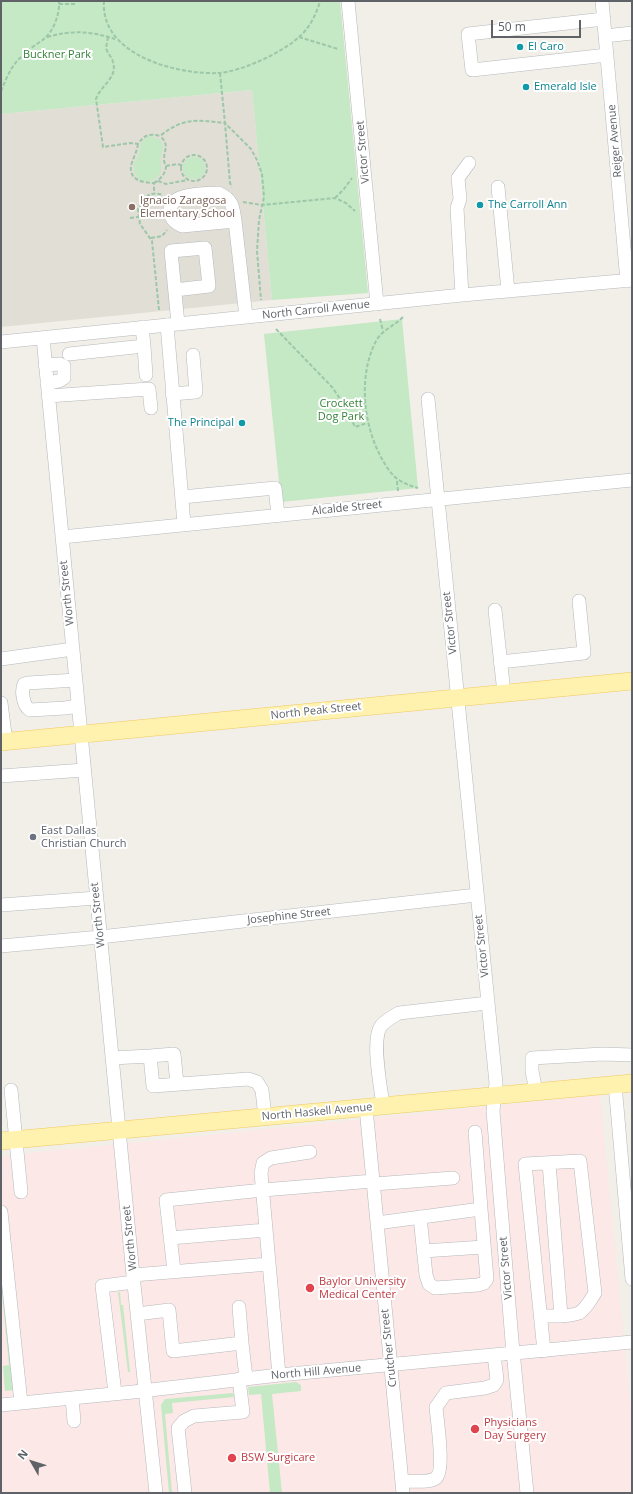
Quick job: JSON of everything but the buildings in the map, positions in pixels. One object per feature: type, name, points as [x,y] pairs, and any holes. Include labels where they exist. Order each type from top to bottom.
[{"type":"main road","name":"North Peak Street","points":[[4,742],[632,681]]},
{"type":"main road","name":"North Haskell Avenue","points":[[8,1140],[632,1083]]},
{"type":"street","name":"Victor Street","points":[[348,1],[377,304]]},
{"type":"street","name":"Reiger Avenue","points":[[602,1],[629,281]]},
{"type":"street","points":[[604,19],[468,34],[472,70],[607,55]]},
{"type":"street","points":[[605,36],[632,33]]},
{"type":"street","points":[[462,296],[457,208],[460,199],[458,178],[469,163]]},
{"type":"street","points":[[498,187],[508,291]]},
{"type":"street","points":[[235,221],[182,226],[173,220],[170,213],[174,202],[179,198],[192,195],[218,194],[226,197],[233,206],[235,221],[246,317]]},
{"type":"street","name":"North Carroll Avenue","points":[[1,342],[508,291],[629,281]]},
{"type":"street","points":[[175,290],[172,324],[172,394],[184,524]]},
{"type":"street","points":[[142,327],[146,376]]},
{"type":"street","points":[[47,383],[59,381],[64,378],[67,360],[68,335]]},
{"type":"street","name":"Worth Street","points":[[43,338],[100,937],[156,1493]]},
{"type":"street","points":[[45,365],[60,364],[67,360],[144,346]]},
{"type":"street","points":[[172,394],[196,392],[193,355]]},
{"type":"street","points":[[48,396],[148,389],[151,408]]},
{"type":"street","name":"Victor Street","points":[[428,399],[496,1083],[493,1111],[527,1493]]},
{"type":"street","name":"Alcalde Street","points":[[62,537],[632,480]]},
{"type":"street","points":[[182,497],[275,488],[278,515]]},
{"type":"street","points":[[500,662],[584,653],[579,602]]},
{"type":"street","points":[[495,610],[504,693]]},
{"type":"street","points":[[1,659],[73,649]]},
{"type":"street","points":[[76,680],[28,683],[24,684],[23,688],[25,705],[30,710],[78,706]]},
{"type":"street","points":[[1,703],[4,742]]},
{"type":"street","points":[[1,776],[84,770]]},
{"type":"street","name":"Josephine Street","points":[[1,943],[100,937],[477,895]]},
{"type":"street","points":[[1,905],[97,898]]},
{"type":"street","name":"Crutcher Street","points":[[403,1487],[374,1183],[376,1042],[380,1027],[388,1019],[398,1013],[488,1003]]},
{"type":"street","points":[[112,1058],[174,1054],[177,1084]]},
{"type":"street","points":[[536,1092],[532,1071],[532,1058],[603,1054],[632,1055]]},
{"type":"street","points":[[150,1056],[153,1086],[248,1080],[257,1082],[262,1090],[265,1117]]},
{"type":"street","points":[[615,1084],[628,1191],[632,1272]]},
{"type":"street","points":[[11,1090],[8,1140],[21,1192]]},
{"type":"street","points":[[420,1217],[426,1275],[429,1284],[434,1288],[478,1285],[484,1283],[487,1279],[475,1132]]},
{"type":"street","points":[[279,1375],[261,1173],[263,1163],[271,1158],[310,1152]]},
{"type":"street","points":[[541,1316],[561,1316],[579,1313],[587,1305],[595,1293],[580,1161],[525,1164],[544,1350]]},
{"type":"street","points":[[549,1163],[561,1316]]},
{"type":"street","points":[[174,1271],[166,1200],[263,1190],[453,1178]]},
{"type":"street","points":[[377,1223],[481,1209]]},
{"type":"street","points":[[1,1212],[21,1403]]},
{"type":"street","points":[[170,1238],[266,1230]]},
{"type":"street","points":[[423,1251],[484,1247]]},
{"type":"street","points":[[115,1393],[102,1286],[134,1278],[174,1271],[269,1264]]},
{"type":"street","points":[[185,1493],[178,1428],[184,1421],[194,1416],[243,1412],[242,1343],[239,1308]]},
{"type":"street","points":[[137,1314],[169,1310],[173,1351],[242,1343]]},
{"type":"street","name":"North Hill Avenue","points":[[1,1405],[243,1378],[632,1342]]},
{"type":"street","points":[[403,1487],[437,1478],[441,1462],[436,1407],[439,1400],[446,1393],[485,1388],[494,1385],[497,1380],[494,1355]]},
{"type":"street","points":[[68,1398],[70,1422]]},
{"type":"path","points":[[104,1],[103,11],[108,26],[116,39]]},
{"type":"path","points":[[46,37],[77,31],[97,34],[116,39],[143,58],[160,64],[181,70],[220,73],[260,61],[277,52],[299,37],[315,14],[320,1]]},
{"type":"path","points":[[1,91],[7,76],[20,57],[46,37],[53,27],[58,15],[59,2],[76,4]]},
{"type":"path","points":[[108,37],[106,48],[114,62],[113,71],[109,82],[98,94],[96,99],[103,147],[130,143],[138,144]]},
{"type":"path","points":[[299,37],[338,49]]},
{"type":"path","points":[[220,73],[230,183],[234,190]]},
{"type":"path","points":[[160,136],[171,128],[185,122],[197,120],[225,123],[246,144],[257,160],[264,186],[257,233],[261,300]]},
{"type":"path","points":[[152,134],[160,136],[165,141],[167,147],[164,157],[166,166],[165,170],[158,181],[154,183],[142,183],[138,181],[131,170],[131,165],[136,154],[138,144],[141,139],[147,135],[152,134]]},
{"type":"path","points":[[158,181],[166,184],[188,180],[197,181],[201,179],[206,172],[206,164],[201,157],[193,155],[185,158],[181,166],[182,174],[188,180]]},
{"type":"path","points":[[166,166],[177,164],[181,166]]},
{"type":"path","points":[[334,198],[344,189],[352,178]]},
{"type":"path","points":[[154,183],[154,193]]},
{"type":"path","points":[[159,310],[152,241],[142,229],[138,216],[138,209],[147,196],[151,193],[166,197]]},
{"type":"path","points":[[240,198],[243,202],[262,205],[334,198],[346,203],[355,211]]},
{"type":"path","points":[[178,212],[208,210]]},
{"type":"path","points":[[130,218],[161,213]]},
{"type":"path","points":[[403,317],[383,331],[371,350],[367,368],[365,403],[367,424],[379,454],[392,474],[398,480],[407,485],[420,489]]},
{"type":"path","points":[[380,319],[383,331]]},
{"type":"path","points":[[276,329],[332,387],[345,406],[355,427],[367,424]]},
{"type":"path","points":[[345,406],[365,403]]},
{"type":"path","points":[[398,480],[398,491]]},
{"type":"shaded area","name":"Ignacio Zaragosa Elementary School","points":[[252,90],[272,300],[1,327],[1,114]]},
{"type":"shaded area","name":"Baylor University Medical Center","points":[[600,1095],[632,1421],[632,1493],[1,1493],[1,1156]]},
{"type":"green space","name":"Buckner Park","points":[[1,1],[340,1],[368,293],[272,300],[252,90],[1,114]]},
{"type":"green space","points":[[151,136],[159,139],[163,145],[161,170],[154,180],[143,181],[135,174],[134,165],[142,142]]},
{"type":"green space","points":[[194,157],[202,160],[205,168],[202,176],[194,179],[186,176],[183,168],[186,160]]},
{"type":"green space","name":"Crockett Dog Park","points":[[402,319],[418,488],[281,502],[264,334]]},
{"type":"green space","points":[[1,1268],[15,1390],[5,1391],[3,1366],[9,1365],[1,1283]]},
{"type":"green space","points":[[118,1292],[120,1292],[121,1305],[123,1305],[130,1372],[128,1372]]},
{"type":"green space","points":[[296,1382],[301,1385],[301,1391],[272,1394],[282,1493],[270,1493],[261,1394],[249,1395],[248,1387]]},
{"type":"green space","points":[[233,1393],[234,1397],[172,1403],[173,1413],[165,1414],[172,1493],[169,1493],[161,1405],[165,1399]]},
{"type":"place","name":"El Caro","points":[[520,47]]},
{"type":"place","name":"Emerald Isle","points":[[526,87]]},
{"type":"place","name":"The Carroll Ann","points":[[480,205]]},
{"type":"place","name":"Ignacio Zaragosa Elementary School","points":[[132,207]]},
{"type":"place","name":"The Principal","points":[[242,423]]},
{"type":"place","name":"East Dallas Christian Church","points":[[33,837]]},
{"type":"place","name":"Baylor University Medical Center","points":[[310,1288]]},
{"type":"place","name":"Physicians Day Surgery","points":[[475,1429]]},
{"type":"place","name":"BSW Surgicare","points":[[232,1458]]}]
